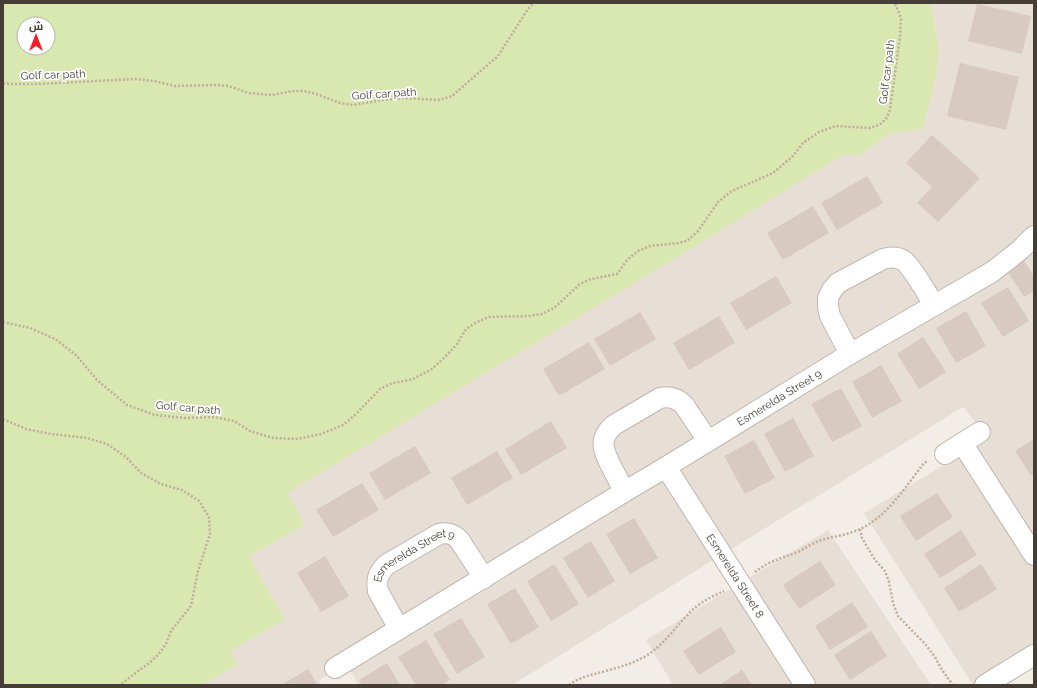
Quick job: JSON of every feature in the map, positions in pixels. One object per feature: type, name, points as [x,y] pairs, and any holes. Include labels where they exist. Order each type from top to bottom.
[{"type":"street","name":"Esmerelda Street 9","points":[[335,668],[850,354],[992,272],[1020,250],[1034,236]]},
{"type":"street","points":[[850,354],[830,316],[828,307],[828,298],[838,283],[883,259],[890,257],[898,258],[910,267],[934,305]]},
{"type":"street","points":[[624,492],[603,447],[604,438],[608,430],[614,425],[660,398],[667,397],[679,400],[684,405],[708,440]]},
{"type":"street","points":[[945,454],[980,432]]},
{"type":"street","points":[[962,443],[1034,555]]},
{"type":"street","name":"Esmerelda Street 8","points":[[666,467],[805,685]]},
{"type":"street","name":"Esmerelda Street 9","points":[[399,629],[378,591],[378,577],[386,565],[439,534],[445,533],[456,536],[484,578]]},
{"type":"street","points":[[985,685],[1034,655]]},
{"type":"path","name":"Golf car path","points":[[3,83],[38,84],[135,79],[154,81],[175,86],[228,86],[249,93],[271,94],[304,91],[340,103],[353,105],[404,98],[440,100],[452,96],[498,56],[528,9],[534,3]]},
{"type":"path","name":"Golf car path","points":[[3,322],[30,328],[55,339],[76,355],[97,380],[127,405],[155,414],[185,418],[214,417],[234,421],[250,431],[273,438],[297,439],[321,434],[343,425],[355,415],[380,389],[390,384],[413,379],[432,369],[457,344],[466,329],[477,322],[489,317],[528,316],[542,314],[554,308],[580,284],[591,279],[617,274],[628,259],[638,251],[650,246],[687,241],[698,231],[718,202],[732,191],[773,173],[792,157],[803,143],[819,132],[836,126],[869,128],[879,125],[886,119],[890,110],[900,36],[901,18],[895,3]]},
{"type":"path","points":[[3,419],[26,430],[88,438],[107,444],[126,457],[141,473],[161,484],[182,490],[199,501],[209,517],[210,534],[198,571],[191,606],[171,631],[166,644],[158,655],[120,685]]},
{"type":"path","points":[[569,685],[588,675],[618,668],[646,656],[665,642],[693,609],[714,596],[740,583],[774,561],[801,550],[820,540],[847,534],[872,522],[893,502],[924,463],[935,456],[945,454]]},
{"type":"path","points":[[860,529],[862,538],[875,560],[887,576],[893,603],[898,616],[926,645],[953,685]]},
{"type":"shaded area","points":[[931,3],[1034,3],[1034,226],[1013,247],[1034,250],[1034,662],[995,685],[973,685],[864,513],[967,451],[982,431],[963,407],[512,685],[358,685],[348,665],[319,680],[322,685],[201,685],[238,665],[230,651],[285,620],[249,556],[305,525],[286,493],[844,154],[858,156],[889,134],[923,129],[936,77],[939,49]]},
{"type":"shaded area","points":[[828,530],[931,685],[673,685],[646,640]]},
{"type":"green space","points":[[3,3],[931,3],[939,49],[936,77],[923,129],[889,134],[858,156],[844,154],[671,261],[287,493],[305,525],[249,556],[285,620],[230,651],[238,665],[201,685],[3,685]]},
{"type":"building","points":[[977,4],[1031,16],[1022,54],[968,41]]},
{"type":"building","points":[[960,63],[1019,77],[1006,130],[947,116]]},
{"type":"building","points":[[932,135],[980,178],[938,222],[917,203],[932,187],[906,163]]},
{"type":"building","points":[[867,176],[883,203],[837,230],[821,203]]},
{"type":"building","points":[[813,206],[829,233],[783,260],[767,233]]},
{"type":"building","points":[[1020,255],[1034,276],[1034,291],[1024,297],[1004,266]]},
{"type":"building","points":[[776,276],[792,303],[746,330],[730,303]]},
{"type":"building","points":[[1008,287],[1029,321],[1003,337],[981,303]]},
{"type":"building","points":[[966,311],[986,346],[956,363],[936,328]]},
{"type":"building","points":[[640,312],[656,339],[610,366],[594,339]]},
{"type":"building","points":[[719,316],[735,343],[689,370],[673,343]]},
{"type":"building","points":[[923,337],[946,372],[919,389],[897,354]]},
{"type":"building","points":[[589,342],[605,369],[559,396],[543,369]]},
{"type":"building","points":[[881,365],[902,401],[872,418],[852,382]]},
{"type":"building","points":[[841,388],[862,426],[832,442],[811,404]]},
{"type":"building","points":[[793,418],[814,456],[785,472],[764,434]]},
{"type":"building","points":[[551,421],[567,448],[521,475],[505,449]]},
{"type":"building","points":[[1034,439],[1034,474],[1031,476],[1015,451]]},
{"type":"building","points":[[754,440],[775,478],[745,494],[724,456]]},
{"type":"building","points":[[415,446],[431,473],[385,500],[369,473]]},
{"type":"building","points":[[497,451],[513,478],[467,505],[451,478]]},
{"type":"building","points":[[362,483],[379,510],[333,537],[316,510]]},
{"type":"building","points":[[937,493],[953,517],[916,541],[900,516]]},
{"type":"building","points":[[634,518],[658,558],[630,574],[606,534]]},
{"type":"building","points":[[961,530],[977,555],[940,578],[924,554]]},
{"type":"building","points":[[591,541],[615,581],[588,598],[563,558]]},
{"type":"building","points":[[325,556],[349,596],[321,612],[297,573]]},
{"type":"building","points":[[820,561],[836,585],[799,609],[783,585]]},
{"type":"building","points":[[554,564],[579,604],[551,621],[527,581]]},
{"type":"building","points":[[981,564],[997,589],[959,612],[944,588]]},
{"type":"building","points":[[515,588],[539,627],[511,644],[487,604]]},
{"type":"building","points":[[852,602],[868,627],[830,650],[815,626]]},
{"type":"building","points":[[461,618],[485,657],[457,674],[433,634]]},
{"type":"building","points":[[721,627],[736,652],[699,675],[683,651]]},
{"type":"building","points":[[871,631],[887,656],[850,680],[834,655]]},
{"type":"building","points":[[426,640],[450,680],[442,685],[416,685],[398,657]]},
{"type":"building","points":[[387,663],[400,685],[362,685],[359,680]]},
{"type":"building","points":[[308,669],[318,685],[281,685]]},
{"type":"building","points":[[742,670],[752,685],[719,685]]}]
